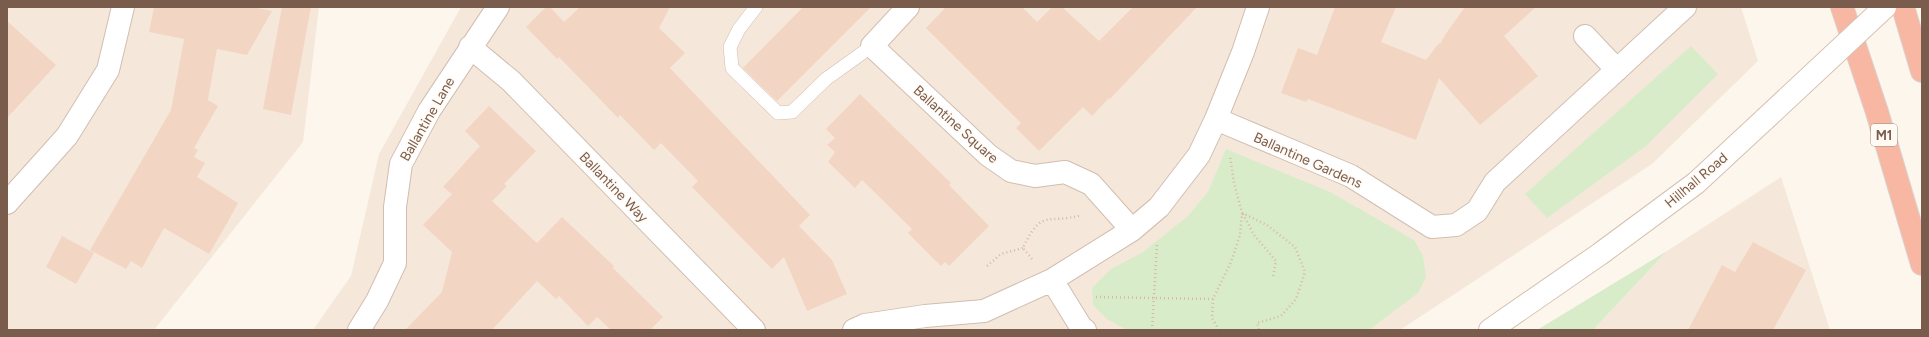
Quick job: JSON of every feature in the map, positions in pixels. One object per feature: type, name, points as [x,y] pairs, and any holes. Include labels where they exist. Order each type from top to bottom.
[{"type":"highway","name":"M1","points":[[1842,7],[1877,112],[1922,264]]},
{"type":"highway","points":[[1903,7],[1922,71]]},
{"type":"street","points":[[7,203],[67,136],[108,70],[123,7]]},
{"type":"street","points":[[470,47],[498,7]]},
{"type":"street","points":[[872,46],[908,7]]},
{"type":"street","points":[[854,330],[873,324],[925,316],[984,311],[1057,288],[1132,230],[1158,207],[1199,155],[1216,119],[1243,52],[1258,7]]},
{"type":"street","name":"Ballantine Gardens","points":[[1216,119],[1351,176],[1432,227],[1456,225],[1477,211],[1495,182],[1685,7]]},
{"type":"street","name":"Hillhall Road","points":[[1490,330],[1600,254],[1696,183],[1885,7]]},
{"type":"street","points":[[1585,36],[1617,70]]},
{"type":"street","name":"Ballantine Square","points":[[872,46],[988,155],[1011,171],[1035,176],[1065,172],[1091,184],[1132,230]]},
{"type":"street","name":"Ballantine Lane","points":[[359,330],[377,301],[395,262],[394,207],[400,164],[429,111],[470,47]]},
{"type":"street","name":"Ballantine Way","points":[[470,47],[511,81],[754,330]]},
{"type":"street","points":[[1057,288],[1081,327],[1085,330]]},
{"type":"lane","points":[[756,7],[739,29],[730,47],[732,68],[778,114],[792,112],[826,79],[872,46]]},
{"type":"path","points":[[1236,128],[1229,154],[1234,184],[1242,213],[1254,235],[1276,261],[1273,277]]},
{"type":"path","points":[[987,266],[1001,254],[1023,248],[1032,230],[1047,219],[1081,216],[1105,199]]},
{"type":"path","points":[[1152,330],[1158,207]]},
{"type":"path","points":[[1219,330],[1212,318],[1213,299],[1231,262],[1240,235],[1242,213]]},
{"type":"path","points":[[1242,213],[1267,225],[1295,247],[1304,272],[1296,299],[1281,316],[1257,323],[1259,330]]},
{"type":"path","points":[[1023,248],[1057,288],[1154,298],[1213,299]]},
{"type":"shaded area","points":[[7,7],[319,7],[303,142],[154,330],[7,330]]},
{"type":"shaded area","points":[[461,7],[1741,7],[1758,61],[1652,164],[1400,330],[313,330],[351,276],[379,154]]},
{"type":"shaded area","points":[[1781,177],[1830,330],[1593,330],[1667,251]]},
{"type":"green space","points":[[1691,46],[1718,74],[1646,146],[1547,218],[1525,194]]},
{"type":"green space","points":[[1226,149],[1330,192],[1414,240],[1423,256],[1426,277],[1418,293],[1369,330],[1127,330],[1107,319],[1093,305],[1092,288],[1111,269],[1143,252],[1188,216],[1208,192]]},
{"type":"green space","points":[[1667,251],[1593,330],[1537,330]]},
{"type":"building","points":[[154,7],[252,7],[272,11],[247,55],[217,49],[208,100],[218,106],[194,148],[198,150],[194,157],[205,163],[197,177],[238,203],[226,225],[209,254],[164,228],[142,268],[131,261],[126,269],[90,250],[171,110],[184,39],[149,32]]},
{"type":"building","points":[[282,7],[311,7],[291,115],[263,109]]},
{"type":"building","points":[[546,7],[550,7],[564,22],[580,7],[670,7],[659,28],[685,53],[670,68],[810,215],[799,226],[832,260],[847,294],[807,311],[784,257],[772,269],[692,187],[698,181],[661,143],[654,150],[620,115],[618,118],[559,57],[557,59],[526,27]]},
{"type":"building","points":[[803,7],[871,7],[777,101],[743,68]]},
{"type":"building","points":[[946,7],[1022,7],[1037,22],[1052,7],[1062,7],[1099,41],[1133,7],[1197,7],[1092,116],[1083,107],[1039,151],[1016,128],[1021,123],[926,28]]},
{"type":"building","points":[[1335,7],[1396,7],[1381,42],[1426,60],[1439,43],[1440,44],[1465,7],[1536,7],[1504,36],[1538,76],[1480,125],[1439,78],[1416,140],[1308,99],[1306,102],[1281,93],[1298,48],[1317,55]]},
{"type":"building","points":[[7,21],[56,65],[7,118]]},
{"type":"building","points":[[860,94],[951,183],[949,185],[989,226],[949,266],[945,262],[941,266],[908,233],[912,229],[862,180],[855,188],[828,162],[835,152],[827,145],[835,138],[826,129]]},
{"type":"building","points":[[489,106],[536,151],[504,184],[507,186],[492,201],[537,243],[562,217],[614,266],[613,268],[663,317],[650,330],[611,330],[597,317],[588,326],[559,296],[556,299],[537,281],[492,330],[405,330],[442,292],[452,252],[423,225],[452,194],[443,187],[480,146],[465,131]]},
{"type":"building","points":[[62,236],[94,253],[76,284],[46,267]]},
{"type":"building","points":[[1753,242],[1806,270],[1773,330],[1688,330],[1722,265],[1735,272]]}]
